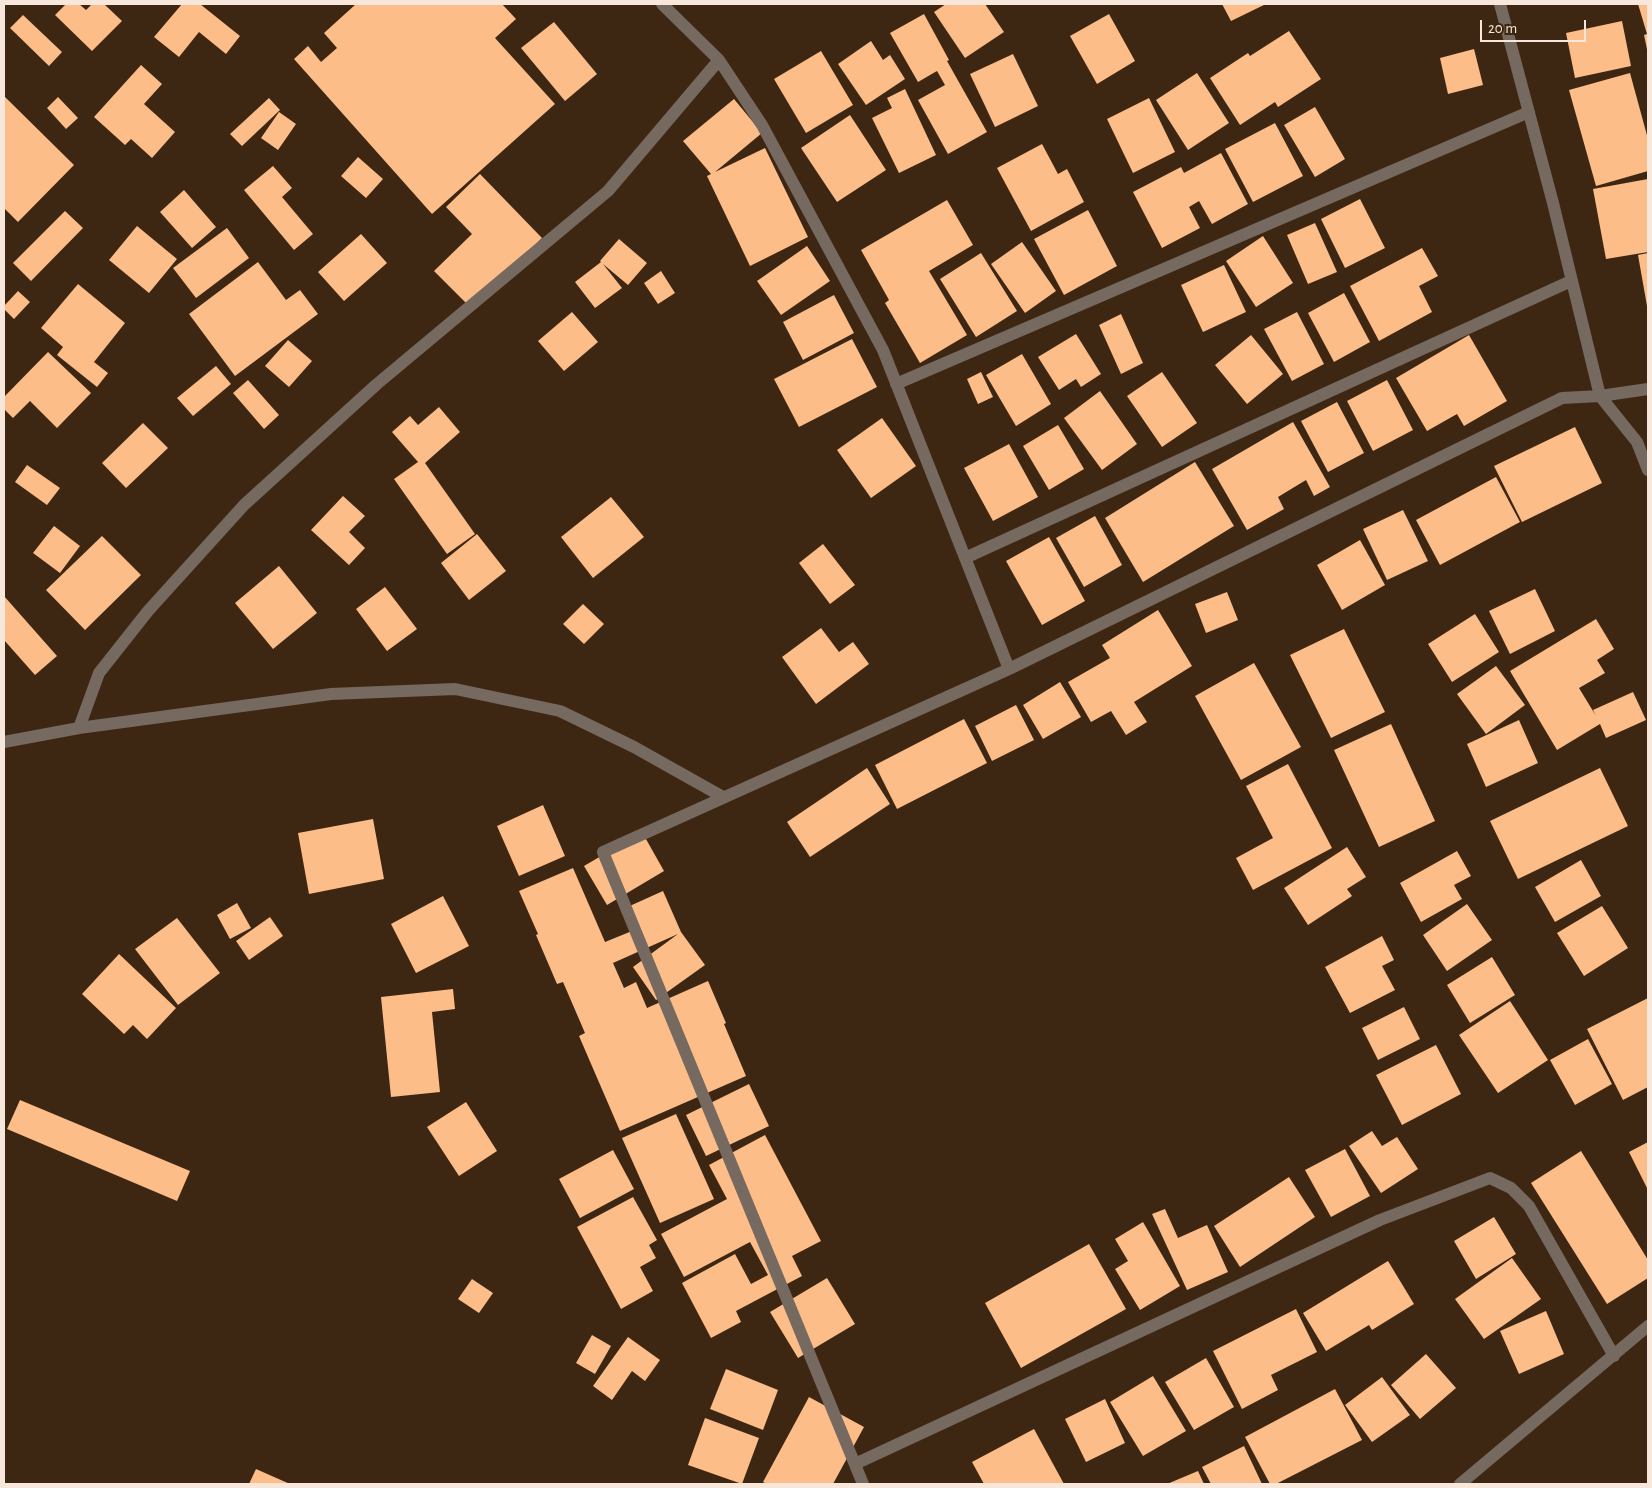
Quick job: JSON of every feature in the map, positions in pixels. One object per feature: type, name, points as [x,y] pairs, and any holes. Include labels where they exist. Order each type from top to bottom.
[{"type":"street","points":[[662,4],[719,60],[767,134],[883,350],[1009,669]]},
{"type":"street","points":[[1500,4],[1553,203],[1600,396],[1637,442],[1648,470]]},
{"type":"street","points":[[79,728],[99,673],[148,611],[244,505],[377,384],[608,191],[719,60]]},
{"type":"street","points":[[896,384],[1529,112]]},
{"type":"street","points":[[965,558],[1571,281]]},
{"type":"street","points":[[863,1484],[602,852],[1009,669],[1562,398],[1600,396],[1648,389]]},
{"type":"street","points":[[4,742],[79,728],[330,694],[456,690],[560,710],[723,797]]},
{"type":"street","points":[[855,1464],[1380,1220],[1490,1178],[1510,1188],[1529,1206],[1614,1356]]},
{"type":"street","points":[[1460,1484],[1648,1326]]},
{"type":"building","points":[[66,4],[79,4],[86,10],[92,4],[104,4],[122,21],[92,51],[55,15]]},
{"type":"building","points":[[182,4],[200,4],[240,36],[226,54],[199,32],[179,57],[154,37]]},
{"type":"building","points":[[356,4],[502,4],[516,19],[495,38],[555,104],[432,214],[294,59],[308,46],[321,62],[337,48],[324,33]]},
{"type":"building","points":[[946,4],[985,4],[1004,32],[965,58],[934,12]]},
{"type":"building","points":[[1222,4],[1266,4],[1231,21]]},
{"type":"building","points":[[1638,4],[1648,4],[1648,54],[1644,35],[1647,34]]},
{"type":"building","points":[[924,14],[949,60],[947,61],[987,132],[948,154],[918,100],[945,85],[937,71],[918,82],[890,33]]},
{"type":"building","points":[[1109,14],[1135,61],[1097,84],[1070,36]]},
{"type":"building","points":[[23,15],[62,52],[49,66],[10,28]]},
{"type":"building","points":[[1622,21],[1631,66],[1575,78],[1566,33]]},
{"type":"building","points":[[554,22],[597,74],[565,101],[521,48]]},
{"type":"building","points":[[1289,31],[1321,79],[1278,107],[1275,102],[1240,125],[1210,78],[1248,53],[1250,56]]},
{"type":"building","points":[[871,41],[883,60],[890,55],[905,79],[866,105],[838,64]]},
{"type":"building","points":[[1474,49],[1483,85],[1448,94],[1440,58]]},
{"type":"building","points":[[821,51],[853,105],[806,133],[774,79]]},
{"type":"building","points":[[1013,54],[1038,106],[995,127],[970,74]]},
{"type":"building","points":[[141,65],[162,84],[144,104],[175,132],[152,158],[131,139],[125,145],[94,117]]},
{"type":"building","points":[[1197,73],[1229,123],[1188,150],[1156,100]]},
{"type":"building","points":[[1630,73],[1648,139],[1648,171],[1596,186],[1569,90]]},
{"type":"building","points":[[905,89],[936,155],[899,173],[872,118],[892,108],[887,98]]},
{"type":"building","points":[[4,96],[74,165],[18,222],[4,208]]},
{"type":"building","points":[[58,97],[78,118],[66,129],[47,108]]},
{"type":"building","points":[[269,98],[280,110],[242,146],[230,134]]},
{"type":"building","points":[[1149,98],[1175,152],[1133,173],[1107,119]]},
{"type":"building","points":[[734,99],[762,133],[715,172],[765,148],[808,237],[750,266],[707,176],[711,174],[683,141]]},
{"type":"building","points":[[1315,107],[1345,159],[1315,177],[1284,125]]},
{"type":"building","points":[[279,112],[296,124],[278,150],[261,138]]},
{"type":"building","points":[[850,115],[886,170],[837,202],[801,148]]},
{"type":"building","points":[[1275,123],[1303,176],[1253,202],[1225,149]]},
{"type":"building","points":[[1042,144],[1058,174],[1067,169],[1084,202],[1031,231],[997,168]]},
{"type":"building","points":[[1221,153],[1248,204],[1212,224],[1199,201],[1189,207],[1200,228],[1162,248],[1133,192],[1181,167],[1184,173]]},
{"type":"building","points":[[358,157],[383,179],[366,198],[341,176]]},
{"type":"building","points":[[273,166],[292,188],[282,197],[313,234],[294,250],[244,190]]},
{"type":"building","points":[[480,174],[542,238],[471,308],[434,271],[472,234],[446,207]]},
{"type":"building","points":[[1648,179],[1648,252],[1606,259],[1593,189]]},
{"type":"building","points":[[184,190],[216,227],[192,248],[160,212]]},
{"type":"building","points":[[1360,199],[1385,248],[1345,268],[1321,219]]},
{"type":"building","points":[[947,200],[973,245],[929,271],[967,335],[920,363],[885,303],[889,300],[861,250]]},
{"type":"building","points":[[1088,210],[1117,266],[1064,295],[1034,239]]},
{"type":"building","points":[[65,211],[83,228],[31,281],[13,263]]},
{"type":"building","points":[[1315,223],[1337,272],[1308,284],[1287,235]]},
{"type":"building","points":[[137,226],[177,259],[149,293],[109,260]]},
{"type":"building","points":[[227,228],[249,258],[196,298],[173,268]]},
{"type":"building","points":[[361,234],[387,263],[344,301],[318,272]]},
{"type":"building","points":[[1263,236],[1293,283],[1256,307],[1226,261]]},
{"type":"building","points":[[619,239],[647,263],[628,285],[603,264],[622,288],[595,308],[575,282],[601,262]]},
{"type":"building","points":[[1022,242],[1056,291],[1025,313],[991,264]]},
{"type":"building","points":[[807,246],[830,281],[781,315],[757,281]]},
{"type":"building","points":[[1422,248],[1438,276],[1419,286],[1432,312],[1379,341],[1350,286]]},
{"type":"building","points":[[981,253],[1017,311],[976,337],[940,279]]},
{"type":"building","points":[[1648,253],[1648,306],[1647,306],[1638,255]]},
{"type":"building","points":[[258,262],[286,300],[300,290],[318,314],[235,376],[189,314]]},
{"type":"building","points":[[1224,265],[1246,312],[1203,332],[1181,285]]},
{"type":"building","points":[[661,271],[675,293],[658,304],[644,283]]},
{"type":"building","points":[[78,284],[125,323],[94,362],[108,373],[97,387],[57,355],[63,347],[41,328]]},
{"type":"building","points":[[18,291],[30,302],[14,319],[4,309],[4,306]]},
{"type":"building","points":[[1344,293],[1370,342],[1334,362],[1308,313]]},
{"type":"building","points":[[834,295],[854,333],[803,360],[783,322]]},
{"type":"building","points":[[572,312],[598,342],[564,371],[538,341]]},
{"type":"building","points":[[1297,312],[1324,364],[1292,381],[1264,329]]},
{"type":"building","points":[[1121,314],[1143,363],[1121,374],[1099,325]]},
{"type":"building","points":[[1076,334],[1101,374],[1081,387],[1076,379],[1059,390],[1038,357]]},
{"type":"building","points":[[1251,335],[1283,374],[1247,404],[1215,365]]},
{"type":"building","points":[[1469,335],[1507,401],[1464,426],[1457,414],[1427,431],[1396,378]]},
{"type":"building","points":[[852,339],[877,387],[799,427],[774,379]]},
{"type":"building","points":[[288,340],[312,361],[289,387],[265,366]]},
{"type":"building","points":[[48,352],[91,393],[57,428],[30,401],[13,418],[4,409],[4,397]]},
{"type":"building","points":[[1022,354],[1051,404],[1016,426],[986,375]]},
{"type":"building","points":[[216,366],[231,384],[193,416],[177,398]]},
{"type":"building","points":[[981,372],[993,397],[978,404],[967,379]]},
{"type":"building","points":[[1162,372],[1197,423],[1162,447],[1127,396]]},
{"type":"building","points":[[248,380],[279,415],[264,429],[233,393]]},
{"type":"building","points":[[1387,380],[1413,430],[1373,451],[1347,401]]},
{"type":"building","points":[[1100,391],[1137,444],[1102,470],[1064,418]]},
{"type":"building","points":[[1337,402],[1364,453],[1328,472],[1301,421]]},
{"type":"building","points":[[439,407],[460,432],[425,463],[475,534],[447,554],[394,479],[418,462],[392,432],[410,416],[418,425]]},
{"type":"building","points":[[882,418],[916,466],[871,498],[837,450]]},
{"type":"building","points":[[1293,422],[1330,487],[1314,496],[1306,480],[1278,497],[1284,509],[1247,530],[1212,469]]},
{"type":"building","points":[[143,423],[168,448],[126,488],[102,463]]},
{"type":"building","points":[[1058,425],[1084,469],[1049,490],[1023,446]]},
{"type":"building","points":[[1575,427],[1602,483],[1522,522],[1494,466]]},
{"type":"building","points":[[1009,444],[1038,497],[993,521],[964,468]]},
{"type":"building","points":[[1195,462],[1234,526],[1143,582],[1105,518]]},
{"type":"building","points":[[27,465],[60,488],[47,505],[15,482]]},
{"type":"building","points":[[1496,477],[1520,522],[1440,565],[1416,520]]},
{"type":"building","points":[[343,496],[365,516],[349,532],[365,548],[349,565],[311,530]]},
{"type":"building","points":[[611,497],[644,537],[593,578],[561,537]]},
{"type":"building","points":[[1403,510],[1428,561],[1387,580],[1363,529]]},
{"type":"building","points":[[1095,516],[1122,565],[1084,587],[1056,538]]},
{"type":"building","points":[[54,526],[80,546],[60,573],[33,553]]},
{"type":"building","points":[[477,534],[506,571],[469,600],[441,563]]},
{"type":"building","points":[[102,536],[141,575],[85,630],[46,590]]},
{"type":"building","points":[[1049,537],[1085,601],[1042,625],[1006,561]]},
{"type":"building","points":[[1360,540],[1385,585],[1342,610],[1317,565]]},
{"type":"building","points":[[823,544],[855,585],[830,604],[799,563]]},
{"type":"building","points":[[279,566],[317,613],[273,649],[235,603]]},
{"type":"building","points":[[385,587],[417,629],[387,651],[356,609]]},
{"type":"building","points":[[1535,589],[1555,631],[1510,654],[1489,611]]},
{"type":"building","points":[[1227,592],[1238,620],[1206,633],[1195,604]]},
{"type":"building","points":[[4,596],[57,656],[35,675],[4,640]]},
{"type":"building","points":[[583,604],[604,624],[584,644],[563,624]]},
{"type":"building","points":[[1158,610],[1192,666],[1134,702],[1147,722],[1126,735],[1111,711],[1091,722],[1068,682],[1110,658],[1102,645]]},
{"type":"building","points":[[1475,614],[1499,652],[1452,682],[1428,644]]},
{"type":"building","points":[[1596,619],[1614,649],[1597,660],[1605,673],[1579,688],[1596,716],[1593,710],[1633,692],[1646,720],[1606,738],[1600,724],[1557,750],[1510,671]]},
{"type":"building","points":[[821,628],[839,652],[853,642],[869,664],[816,704],[782,657]]},
{"type":"building","points":[[1344,629],[1385,712],[1331,738],[1290,655]]},
{"type":"building","points":[[1254,663],[1301,747],[1241,780],[1195,696]]},
{"type":"building","points":[[1496,666],[1525,705],[1486,734],[1457,694]]},
{"type":"building","points":[[1060,682],[1081,717],[1043,739],[1023,705]]},
{"type":"building","points":[[1016,705],[1034,740],[992,761],[975,726]]},
{"type":"building","points":[[964,719],[987,763],[897,809],[875,765]]},
{"type":"building","points":[[1519,720],[1538,763],[1486,787],[1467,744]]},
{"type":"building","points":[[1391,724],[1435,821],[1379,847],[1334,750]]},
{"type":"building","points":[[1288,764],[1332,848],[1253,890],[1236,858],[1273,838],[1246,786]]},
{"type":"building","points":[[867,768],[890,804],[810,857],[787,822]]},
{"type":"building","points":[[1600,768],[1628,826],[1518,879],[1490,821]]},
{"type":"building","points":[[543,805],[565,856],[519,876],[497,826]]},
{"type":"building","points":[[373,819],[384,879],[309,894],[298,833]]},
{"type":"building","points":[[642,832],[664,871],[607,905],[584,866]]},
{"type":"building","points":[[1347,847],[1366,877],[1347,889],[1352,896],[1308,925],[1284,888]]},
{"type":"building","points":[[1457,851],[1471,876],[1454,885],[1462,899],[1421,922],[1400,883]]},
{"type":"building","points":[[1581,860],[1601,896],[1555,922],[1535,887]]},
{"type":"building","points":[[573,868],[605,942],[632,931],[623,909],[663,891],[681,932],[705,965],[656,1000],[633,967],[678,934],[613,963],[624,988],[636,982],[647,1008],[708,981],[746,1076],[620,1131],[579,1036],[585,1033],[563,982],[557,984],[519,891]]},
{"type":"building","points":[[443,896],[469,946],[416,973],[391,924]]},
{"type":"building","points":[[237,903],[251,928],[230,939],[217,915]]},
{"type":"building","points":[[1467,904],[1492,940],[1447,971],[1423,935]]},
{"type":"building","points":[[1602,906],[1628,948],[1584,976],[1557,933]]},
{"type":"building","points":[[270,917],[283,936],[249,960],[236,941]]},
{"type":"building","points":[[177,918],[220,973],[178,1005],[135,949]]},
{"type":"building","points":[[1382,936],[1394,960],[1382,966],[1395,990],[1350,1013],[1325,967]]},
{"type":"building","points":[[119,954],[176,1008],[147,1039],[133,1025],[124,1034],[82,994]]},
{"type":"building","points":[[1492,957],[1515,995],[1470,1023],[1447,985]]},
{"type":"building","points":[[453,989],[455,1009],[432,1012],[440,1092],[391,1097],[381,997]]},
{"type":"building","points":[[1648,998],[1648,1087],[1623,1100],[1587,1029]]},
{"type":"building","points":[[1510,1001],[1548,1060],[1498,1093],[1459,1035]]},
{"type":"building","points":[[1404,1007],[1420,1039],[1378,1060],[1362,1028]]},
{"type":"building","points":[[1588,1039],[1612,1084],[1575,1105],[1550,1060]]},
{"type":"building","points":[[1436,1045],[1461,1094],[1402,1125],[1376,1075]]},
{"type":"building","points":[[749,1084],[769,1126],[706,1156],[686,1115]]},
{"type":"building","points":[[20,1100],[190,1171],[177,1201],[7,1129]]},
{"type":"building","points":[[466,1102],[497,1151],[459,1176],[427,1127]]},
{"type":"building","points":[[676,1114],[714,1199],[660,1223],[622,1138]]},
{"type":"building","points":[[1372,1131],[1382,1146],[1397,1137],[1418,1169],[1381,1193],[1349,1146]]},
{"type":"building","points":[[765,1135],[821,1241],[792,1256],[802,1276],[736,1311],[741,1322],[711,1338],[682,1283],[735,1254],[751,1284],[768,1275],[750,1242],[684,1277],[661,1234],[727,1199],[709,1165]]},
{"type":"building","points":[[1648,1142],[1648,1190],[1629,1152]]},
{"type":"building","points":[[1345,1149],[1370,1196],[1331,1217],[1305,1170]]},
{"type":"building","points":[[613,1150],[634,1189],[580,1218],[559,1179]]},
{"type":"building","points":[[1581,1151],[1648,1260],[1648,1278],[1607,1304],[1531,1183]]},
{"type":"building","points":[[1289,1177],[1315,1217],[1240,1267],[1214,1226]]},
{"type":"building","points":[[633,1197],[657,1240],[649,1245],[656,1258],[640,1267],[653,1291],[621,1309],[577,1227]]},
{"type":"building","points":[[1165,1209],[1178,1238],[1207,1225],[1228,1272],[1187,1290],[1152,1214]]},
{"type":"building","points":[[1494,1217],[1516,1254],[1476,1279],[1454,1241]]},
{"type":"building","points":[[1143,1222],[1180,1286],[1140,1310],[1115,1269],[1128,1261],[1115,1239]]},
{"type":"building","points":[[1089,1244],[1126,1309],[1021,1368],[985,1303]]},
{"type":"building","points":[[1512,1258],[1541,1299],[1484,1339],[1455,1299]]},
{"type":"building","points":[[1388,1261],[1414,1304],[1372,1330],[1369,1325],[1326,1351],[1303,1313]]},
{"type":"building","points":[[827,1278],[855,1324],[798,1358],[770,1312]]},
{"type":"building","points":[[472,1279],[493,1293],[479,1313],[458,1299]]},
{"type":"building","points":[[1296,1309],[1317,1352],[1271,1375],[1278,1390],[1242,1409],[1213,1351]]},
{"type":"building","points":[[1546,1311],[1564,1354],[1519,1374],[1500,1331]]},
{"type":"building","points":[[592,1335],[611,1346],[595,1374],[576,1363]]},
{"type":"building","points":[[628,1337],[660,1360],[645,1381],[632,1371],[612,1400],[593,1386]]},
{"type":"building","points":[[1426,1354],[1456,1388],[1420,1419],[1391,1385]]},
{"type":"building","points":[[1206,1358],[1234,1407],[1194,1430],[1165,1382]]},
{"type":"building","points":[[726,1369],[778,1390],[763,1430],[710,1409]]},
{"type":"building","points":[[1153,1376],[1186,1431],[1143,1456],[1110,1402]]},
{"type":"building","points":[[1382,1377],[1410,1415],[1372,1442],[1345,1405]]},
{"type":"building","points":[[1335,1389],[1362,1440],[1276,1484],[1270,1484],[1245,1437]]},
{"type":"building","points":[[809,1397],[864,1427],[833,1484],[767,1484],[763,1482]]},
{"type":"building","points":[[1105,1399],[1125,1443],[1086,1462],[1065,1419]]},
{"type":"building","points":[[705,1418],[759,1438],[742,1484],[688,1465]]},
{"type":"building","points":[[1034,1429],[1064,1484],[984,1484],[972,1462]]},
{"type":"building","points":[[1244,1446],[1262,1484],[1211,1484],[1202,1467]]},
{"type":"building","points":[[256,1469],[290,1484],[249,1484]]},
{"type":"building","points":[[1198,1471],[1204,1484],[1167,1484]]}]
